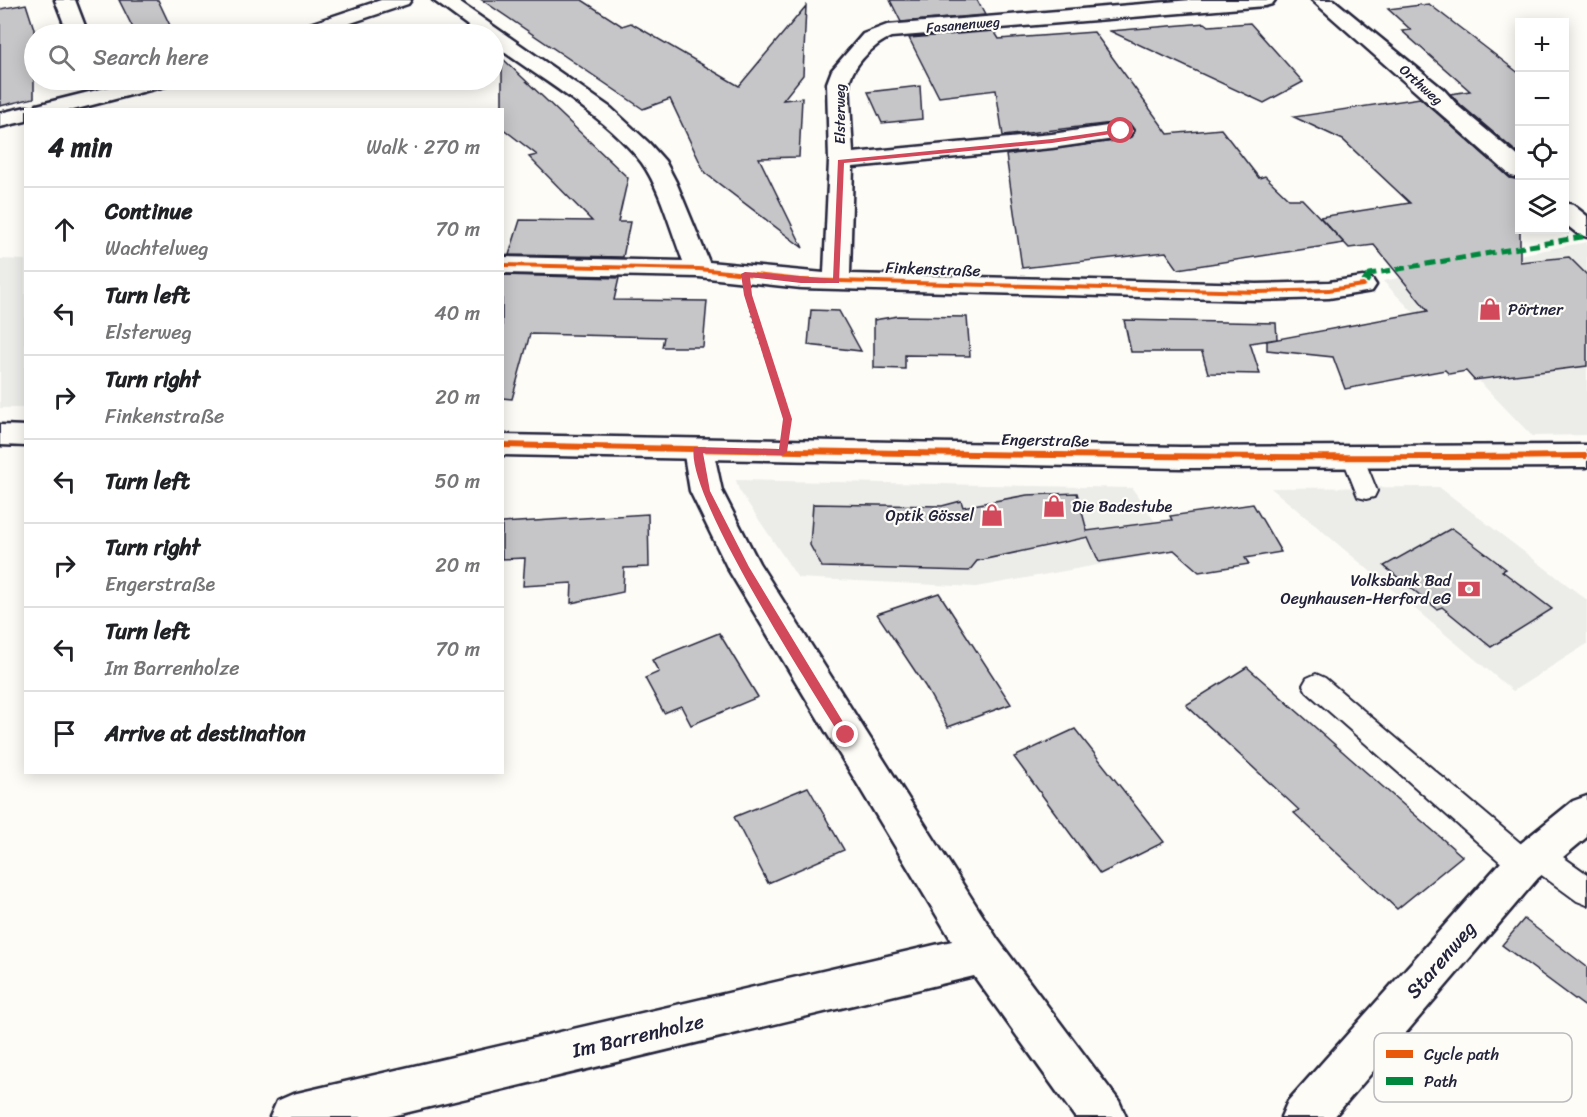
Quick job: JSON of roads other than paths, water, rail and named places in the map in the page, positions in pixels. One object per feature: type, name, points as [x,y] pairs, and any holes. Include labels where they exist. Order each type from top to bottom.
[{"type":"street","points":[[65,0],[74,24]]},
{"type":"street","points":[[329,24],[401,0]]},
{"type":"street","points":[[443,0],[477,24]]},
{"type":"street","name":"Fasanenweg","points":[[878,34],[899,30],[1265,0]]},
{"type":"street","name":"Orthweg","points":[[1322,0],[1436,95],[1451,112],[1515,167]]},
{"type":"street","name":"Elsterweg","points":[[837,281],[841,161],[838,83],[840,75],[870,38],[878,34]]},
{"type":"street","points":[[504,43],[603,113],[641,147],[653,161],[664,182],[699,268]]},
{"type":"street","points":[[52,108],[121,90]]},
{"type":"street","points":[[0,120],[24,114]]},
{"type":"street","points":[[841,161],[1052,141],[1121,131]]},
{"type":"street","points":[[1569,214],[1587,229]]},
{"type":"street","name":"Finkenstraße","points":[[504,265],[699,268],[801,280],[1257,292],[1329,290],[1363,285]]},
{"type":"street","points":[[0,435],[24,436]]},
{"type":"street","name":"Engerstraße","points":[[504,445],[783,452],[1354,459],[1587,456]]},
{"type":"street","points":[[698,449],[706,491],[745,569],[982,954],[1103,1117]]},
{"type":"street","name":"Starenweg","points":[[1378,1033],[1530,860],[1587,813]]},
{"type":"street","name":"Im Barrenholze","points":[[293,1117],[982,954]]},
{"type":"street","name":"Starenweg","points":[[1304,1117],[1374,1037]]},
{"type":"lane","points":[[1354,459],[1366,491]]},
{"type":"lane","points":[[1316,685],[1530,860],[1587,891]]},
{"type":"place","name":"Pörtner","points":[[1490,309]]},
{"type":"place","name":"Die Badestube","points":[[1054,506]]},
{"type":"place","name":"Optik Gössel","points":[[992,515]]},
{"type":"place","name":"Volksbank Bad Oeynhausen-Herford eG","points":[[1469,589]]}]
